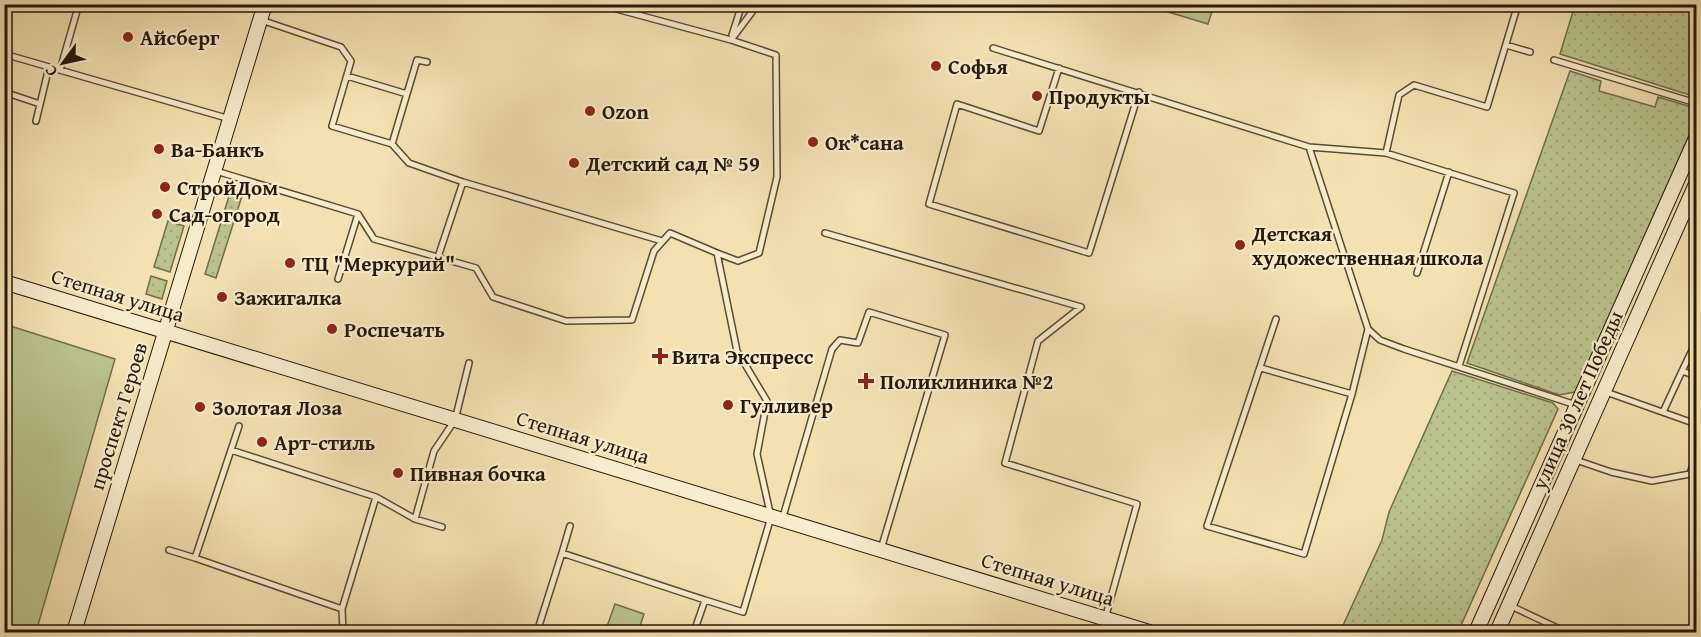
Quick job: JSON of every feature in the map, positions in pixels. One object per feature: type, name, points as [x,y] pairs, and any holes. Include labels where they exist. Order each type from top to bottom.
[{"type":"street","name":"проспект Героев","points":[[74,633],[264,5]]},
{"type":"street","points":[[1476,633],[1696,138]]},
{"type":"street","name":"улица 30 лет Победы","points":[[1497,633],[1696,184]]},
{"type":"street","name":"Степная улица","points":[[4,282],[880,550],[1104,626],[1149,633]]},
{"type":"lane","points":[[60,70],[79,4]]},
{"type":"lane","points":[[214,170],[358,214],[374,239],[476,268],[493,297],[566,321],[632,320],[654,251],[670,233],[738,261],[759,253],[777,177],[776,55],[731,40],[598,4]]},
{"type":"lane","points":[[731,40],[742,4]]},
{"type":"lane","points":[[731,40],[758,4]]},
{"type":"lane","points":[[1386,153],[1399,95],[1414,85],[1487,107],[1518,4]]},
{"type":"lane","points":[[261,20],[341,47],[351,61],[332,126],[392,144],[409,164],[662,241]]},
{"type":"lane","points":[[1506,45],[1530,52]]},
{"type":"lane","points":[[993,48],[1309,147],[1386,153],[1514,193],[1460,366]]},
{"type":"lane","points":[[4,54],[230,118]]},
{"type":"lane","points":[[392,144],[417,60],[427,62]]},
{"type":"lane","points":[[1554,60],[1696,103]]},
{"type":"lane","points":[[36,121],[49,67]]},
{"type":"lane","points":[[1059,68],[1039,131],[957,104],[929,204],[1089,252],[1139,92]]},
{"type":"lane","points":[[347,76],[407,94]]},
{"type":"lane","points":[[4,92],[40,104]]},
{"type":"lane","points":[[1309,147],[1368,329],[1380,340],[1578,405]]},
{"type":"lane","points":[[1417,273],[1449,172]]},
{"type":"lane","points":[[438,257],[463,182]]},
{"type":"lane","points":[[338,279],[358,214]]},
{"type":"lane","points":[[825,233],[1081,307],[1038,341],[1005,462],[1137,504],[1104,626]]},
{"type":"lane","points":[[717,253],[737,351],[767,401],[757,454],[776,518]]},
{"type":"lane","points":[[562,553],[743,612],[832,349],[840,340],[858,343],[869,312],[945,335],[880,550]]},
{"type":"lane","points":[[1276,319],[1207,526],[1304,554],[1352,394],[1368,329]]},
{"type":"lane","points":[[1663,412],[1696,342]]},
{"type":"lane","points":[[415,519],[434,451],[455,420],[469,363]]},
{"type":"lane","points":[[1261,368],[1352,394]]},
{"type":"lane","points":[[1682,371],[1696,376]]},
{"type":"lane","points":[[1604,391],[1696,424]]},
{"type":"lane","points":[[195,558],[239,426]]},
{"type":"lane","points":[[231,450],[376,497],[415,519],[442,527]]},
{"type":"lane","points":[[1574,459],[1611,472],[1652,481],[1690,474],[1696,454]]},
{"type":"lane","points":[[343,633],[342,609],[376,497]]},
{"type":"lane","points":[[537,633],[570,526]]},
{"type":"lane","points":[[169,550],[342,609]]},
{"type":"lane","points":[[694,633],[705,600]]},
{"type":"lane","points":[[1509,605],[1566,633]]},
{"type":"lane","points":[[145,629],[155,633]]},
{"type":"green space","points":[[1145,5],[1214,5],[1208,24]]},
{"type":"green space","points":[[1575,5],[1696,5],[1696,97],[1560,54]]},
{"type":"green space","points":[[1570,71],[1601,81],[1599,91],[1655,107],[1658,97],[1688,106],[1696,120],[1575,392],[1559,395],[1467,363]]},
{"type":"green space","points":[[230,193],[242,196],[216,278],[205,274]]},
{"type":"green space","points":[[168,221],[184,226],[170,272],[154,267]]},
{"type":"green space","points":[[151,276],[167,281],[162,299],[146,294]]},
{"type":"green space","points":[[4,324],[115,359],[36,632],[5,632]]},
{"type":"green space","points":[[1452,371],[1553,403],[1558,409],[1458,632],[1340,632],[1382,540],[1389,512]]},
{"type":"green space","points":[[615,604],[644,614],[638,632],[605,632]]},
{"type":"place","name":"Айсберг","points":[[128,37]]},
{"type":"place","name":"Софья","points":[[936,66]]},
{"type":"place","name":"Продукты","points":[[1037,96]]},
{"type":"place","name":"Ozon","points":[[590,111]]},
{"type":"place","name":"Ок*сана","points":[[813,142]]},
{"type":"place","name":"Ва-Банкъ","points":[[159,149]]},
{"type":"place","name":"Детский сад № 59","points":[[574,163]]},
{"type":"place","name":"СтройДом","points":[[165,187]]},
{"type":"place","name":"Сад-огород","points":[[157,214]]},
{"type":"place","name":"Детская художественная школа","points":[[1240,245]]},
{"type":"place","name":"ТЦ \"Меркурий\"","points":[[290,263]]},
{"type":"place","name":"Зажигалка","points":[[222,297]]},
{"type":"place","name":"Роспечать","points":[[332,329]]},
{"type":"place","name":"Вита Экспресс","points":[[660,356]]},
{"type":"place","name":"Поликлиника №2","points":[[866,381]]},
{"type":"place","name":"Гулливер","points":[[728,405]]},
{"type":"place","name":"Золотая Лоза","points":[[200,407]]},
{"type":"place","name":"Арт-стиль","points":[[262,442]]},
{"type":"place","name":"Пивная бочка","points":[[398,473]]}]
